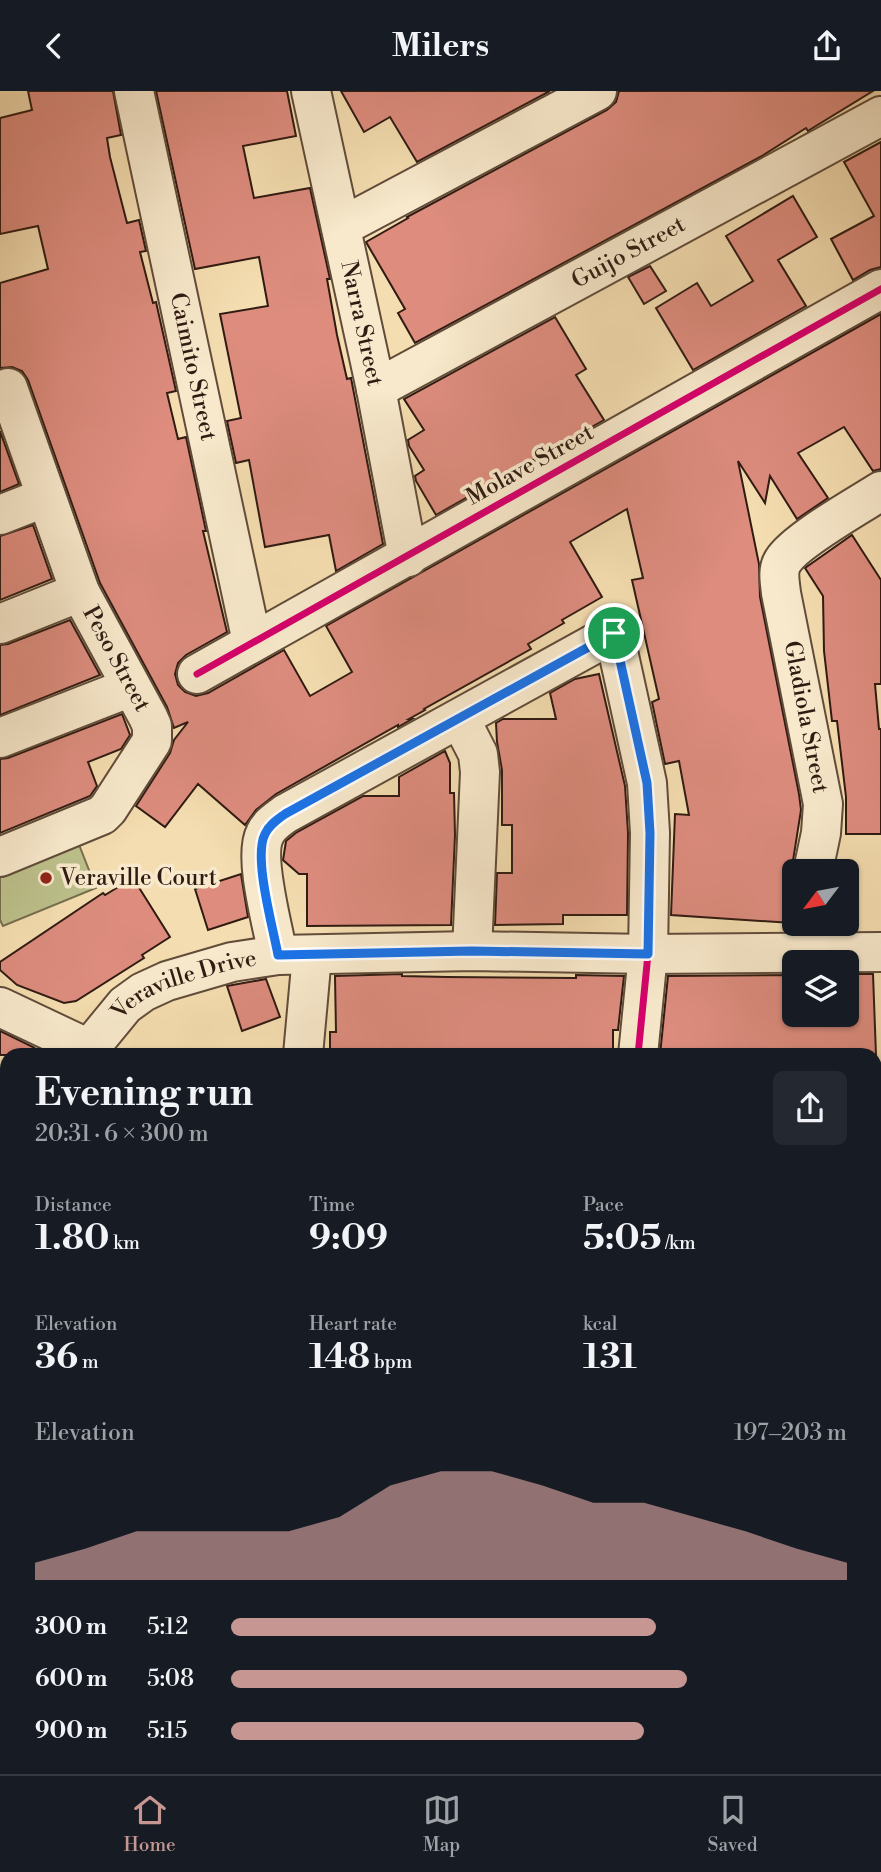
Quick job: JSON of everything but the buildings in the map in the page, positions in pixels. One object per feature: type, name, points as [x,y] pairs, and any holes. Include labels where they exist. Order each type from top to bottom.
[{"type":"street","name":"Caimito Street","points":[[134,91],[252,642]]},
{"type":"street","name":"Narra Street","points":[[311,91],[376,389],[408,557]]},
{"type":"street","points":[[341,227],[597,91]]},
{"type":"street","name":"Guijo Street","points":[[376,389],[881,116]]},
{"type":"street","name":"Molave Street","points":[[197,674],[881,289]]},
{"type":"street","name":"Peso Street","points":[[0,857],[93,819],[108,809],[149,749],[154,734],[148,717],[80,592],[4,389]]},
{"type":"street","name":"Gladiola Street","points":[[816,859],[823,804],[781,593],[781,563],[802,542],[881,491]]},
{"type":"street","points":[[0,515],[46,497]]},
{"type":"street","points":[[0,624],[80,592]]},
{"type":"street","points":[[302,1048],[295,955],[261,865],[263,835],[269,827],[285,814],[614,633],[647,783],[650,833],[648,954],[639,1048]]},
{"type":"street","points":[[0,738],[131,687]]},
{"type":"street","points":[[460,719],[478,754],[480,772],[472,951]]},
{"type":"street","name":"Veraville Drive","points":[[90,1048],[125,1005],[143,992],[167,981],[232,962],[295,955],[472,951],[648,954],[800,938],[881,952]]},
{"type":"street","name":"Veraville Drive","points":[[0,1007],[79,1048]]},
{"type":"green space","name":"Veraville Court","points":[[76,837],[96,888],[3,926],[0,920],[0,868]]},
{"type":"cycle path","points":[[197,674],[881,289]]},
{"type":"cycle path","points":[[278,955],[261,859],[265,834],[274,823],[285,814],[614,633],[647,783],[650,833],[648,954],[639,1048]]},
{"type":"place","name":"Veraville Court","points":[[46,878]]},
{"type":"route","points":[[614,633],[647,783],[650,833],[648,954],[472,951],[278,955],[261,865],[263,835],[269,827],[285,814],[614,633]]}]
